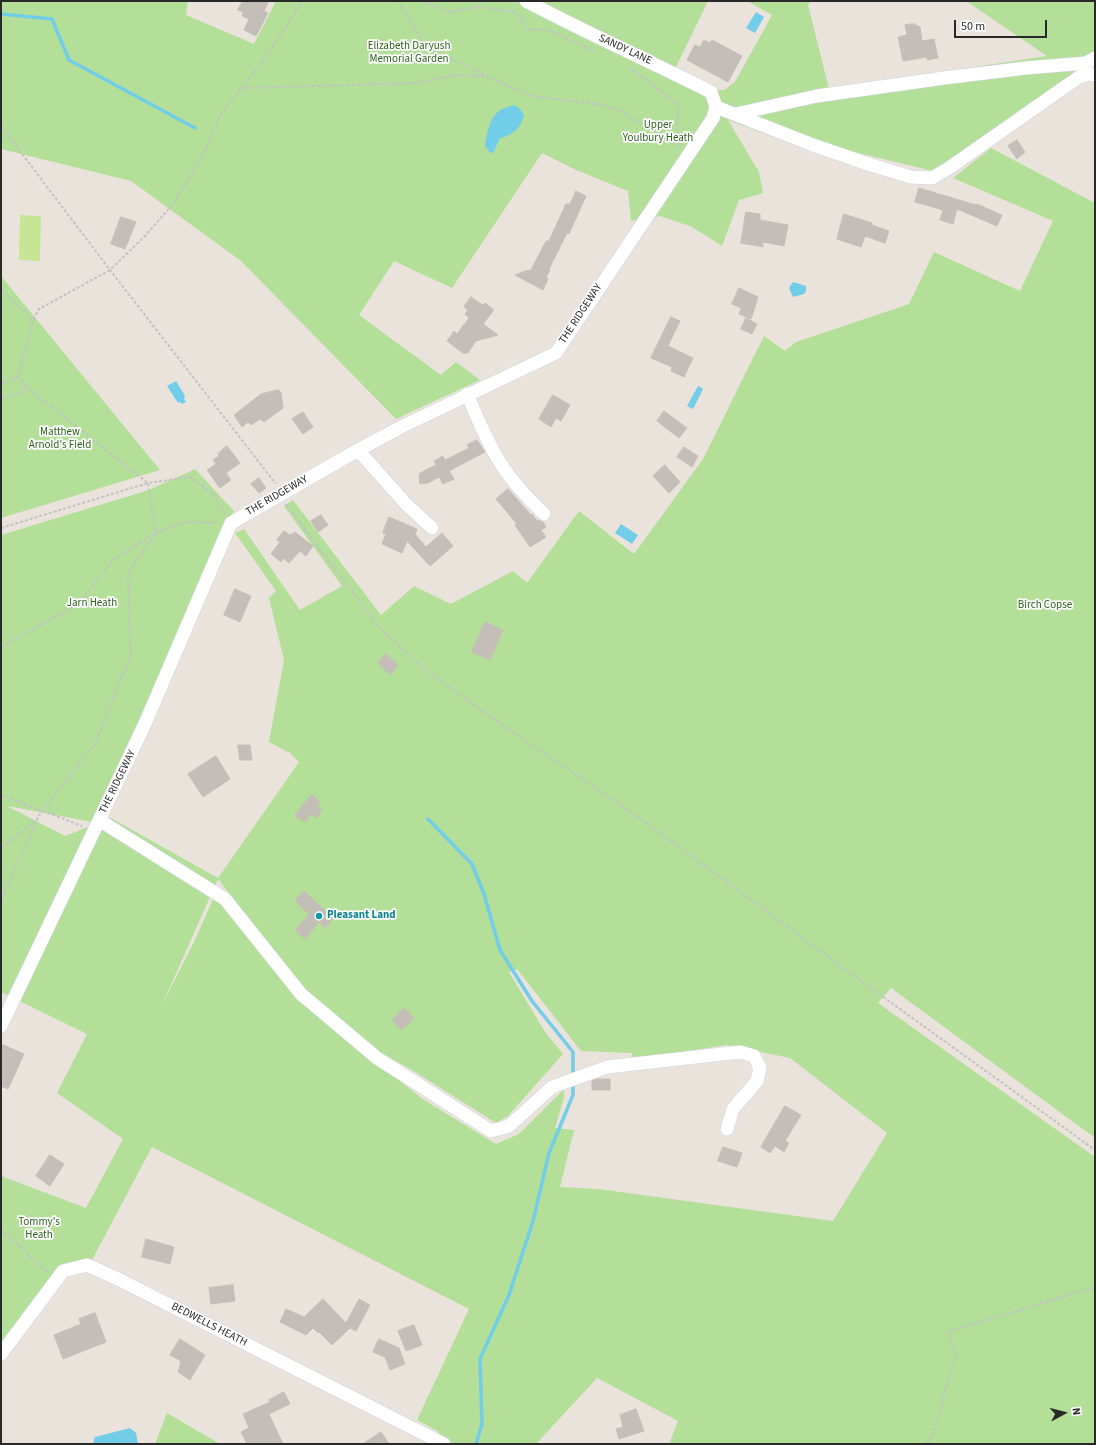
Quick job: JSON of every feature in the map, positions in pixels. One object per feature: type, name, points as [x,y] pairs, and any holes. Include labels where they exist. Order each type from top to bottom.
[{"type":"street","name":"SANDY LANE","points":[[526,1],[573,26],[645,59],[711,92],[716,107]]},
{"type":"street","points":[[736,114],[817,96],[1026,68],[1092,67]]},
{"type":"street","points":[[716,107],[871,166],[911,177],[932,178],[949,168],[1092,67]]},
{"type":"street","name":"THE RIDGEWAY","points":[[1,1026],[144,726],[231,523],[358,450],[467,394],[556,353],[713,118],[716,107]]},
{"type":"street","points":[[467,394],[502,466],[517,486],[544,514]]},
{"type":"street","points":[[358,450],[406,504],[432,528]]},
{"type":"street","points":[[97,826],[225,899],[301,994],[377,1058],[491,1131],[509,1126],[552,1087],[606,1067],[740,1052],[754,1056],[760,1068],[757,1081],[733,1109],[727,1129]]},
{"type":"street","name":"BEDWELLS HEATH","points":[[1,1354],[63,1271],[87,1265],[118,1279],[444,1444]]},
{"type":"path","points":[[1,901],[36,821],[42,811],[95,744],[131,654],[128,573],[156,533],[148,483],[26,387],[19,372],[33,320],[38,308],[110,270],[144,237],[174,203],[202,156],[221,114],[266,57],[303,1]]},
{"type":"path","points":[[398,1],[426,47],[531,96],[604,105],[621,111],[690,152]]},
{"type":"path","points":[[425,1],[447,12],[480,7],[515,12],[528,30],[546,29],[597,52]]},
{"type":"path","points":[[626,65],[678,104],[677,144]]},
{"type":"path","points":[[242,88],[416,83],[457,75],[486,76]]},
{"type":"path","points":[[1,126],[110,270],[260,463],[281,494],[380,628],[427,671],[475,706],[651,826],[842,967],[1095,1150]]},
{"type":"path","points":[[1,290],[33,320]]},
{"type":"path","points":[[1,384],[20,376]]},
{"type":"path","points":[[1,400],[20,393],[26,387]]},
{"type":"path","points":[[1,528],[148,483],[190,477],[212,493],[231,523]]},
{"type":"path","points":[[1,647],[77,605],[113,560],[156,533],[184,522],[231,523]]},
{"type":"path","points":[[1,795],[42,811],[97,826]]},
{"type":"path","points":[[1,848],[36,821]]},
{"type":"path","points":[[1,1229],[56,1280]]},
{"type":"path","points":[[927,1444],[932,1435],[956,1357],[948,1332],[1095,1287]]},
{"type":"green space","points":[[1,1],[188,1],[186,15],[254,44],[276,1],[708,1],[676,67],[717,90],[724,90],[735,82],[772,15],[747,1],[811,1],[808,5],[829,89],[1047,56],[966,1],[1095,1],[1095,66],[1080,69],[933,171],[854,152],[849,165],[728,120],[759,172],[763,193],[739,200],[722,246],[692,227],[660,216],[631,221],[628,191],[576,170],[542,153],[452,288],[394,261],[359,315],[441,375],[456,362],[480,380],[396,419],[241,261],[131,181],[1,149]]},
{"type":"green space","points":[[991,148],[1095,203],[1095,1138],[891,988],[878,1003],[1095,1157],[1095,1444],[669,1444],[678,1421],[597,1378],[536,1444],[434,1444],[439,1432],[417,1420],[469,1309],[152,1147],[92,1260],[66,1264],[56,1270],[1,1342],[1,1176],[86,1208],[123,1139],[57,1093],[87,1034],[1,992],[1,535],[149,490],[195,469],[234,511],[92,822],[7,806],[65,836],[111,818],[218,878],[299,762],[290,753],[269,742],[284,660],[269,598],[276,591],[235,533],[244,529],[300,610],[342,586],[284,506],[293,500],[381,615],[414,586],[451,604],[513,571],[527,583],[579,511],[634,554],[703,459],[764,336],[785,351],[796,342],[909,304],[934,252],[1020,291],[1053,221],[953,178]],"holes":[[[218,879],[305,990],[372,1048],[412,1070],[496,1123],[508,1116],[563,1054],[545,1032],[509,972],[517,969],[581,1051],[632,1053],[631,1060],[727,1045],[790,1058],[887,1133],[833,1221],[598,1189],[560,1187],[574,1130],[555,1128],[564,1098],[564,1089],[519,1134],[496,1144],[424,1100],[335,1030],[223,903],[214,897],[194,942],[162,1005]]]},
{"type":"green space","points":[[20,215],[41,216],[40,261],[19,260]]},
{"type":"green space","name":"Matthew Arnold's Field","points":[[1,276],[160,470],[1,518]]},
{"type":"green space","points":[[167,1413],[220,1444],[155,1444]]},
{"type":"water","points":[[756,12],[764,17],[755,33],[746,28]]},
{"type":"water","points":[[514,105],[519,108],[524,115],[519,127],[509,135],[500,138],[493,153],[489,152],[485,145],[489,126],[493,118],[504,108]]},
{"type":"water","points":[[793,282],[806,286],[806,291],[804,294],[793,297],[789,288]]},
{"type":"water","points":[[176,381],[185,396],[184,399],[186,402],[182,404],[180,402],[178,403],[167,386]]},
{"type":"water","points":[[698,386],[703,389],[693,409],[687,406]]},
{"type":"water","points":[[621,524],[638,535],[632,544],[615,533]]},
{"type":"water","points":[[130,1428],[136,1433],[138,1444],[93,1444],[95,1437]]},
{"type":"building","points":[[243,1],[269,1],[264,11],[268,13],[256,36],[244,30],[249,19],[242,16],[243,12],[238,10]]},
{"type":"building","points":[[914,24],[920,27],[922,41],[934,39],[938,58],[927,60],[927,57],[903,61],[898,37],[907,35],[905,25]]},
{"type":"building","points":[[704,40],[710,43],[712,40],[742,56],[728,82],[687,60],[695,45],[700,47]]},
{"type":"building","points":[[1017,140],[1025,152],[1017,159],[1008,146]]},
{"type":"building","points":[[919,188],[976,205],[977,204],[1002,215],[997,226],[957,209],[953,224],[940,220],[943,210],[915,202]]},
{"type":"building","points":[[576,191],[586,196],[569,234],[567,233],[549,269],[550,270],[546,278],[548,279],[543,290],[515,275],[531,270],[546,241],[549,241],[566,204],[570,204]]},
{"type":"building","points":[[746,212],[760,214],[760,220],[788,225],[784,246],[763,242],[763,247],[741,243]]},
{"type":"building","points":[[844,214],[872,223],[872,225],[889,231],[885,243],[865,236],[861,247],[837,239]]},
{"type":"building","points":[[121,217],[136,222],[125,249],[111,244]]},
{"type":"building","points":[[739,288],[758,297],[751,319],[739,314],[741,308],[732,304]]},
{"type":"building","points":[[471,297],[483,305],[485,303],[494,310],[483,324],[498,335],[476,341],[468,353],[463,353],[447,341],[454,331],[457,334],[469,318],[465,314],[468,310],[464,307]]},
{"type":"building","points":[[671,317],[680,321],[668,346],[693,358],[684,377],[671,371],[672,367],[651,358]]},
{"type":"building","points":[[746,318],[757,324],[752,334],[741,329]]},
{"type":"building","points":[[279,390],[281,392],[283,408],[264,422],[260,419],[251,425],[248,422],[242,427],[234,415],[261,394]]},
{"type":"building","points":[[553,395],[570,405],[561,421],[556,418],[551,427],[539,419]]},
{"type":"building","points":[[664,411],[687,428],[679,438],[657,421]]},
{"type":"building","points":[[303,412],[313,427],[303,434],[292,419]]},
{"type":"building","points":[[477,440],[485,452],[449,471],[454,479],[443,484],[439,477],[428,483],[420,484],[420,473],[436,465],[434,461],[443,456],[445,460],[469,448],[467,445]]},
{"type":"building","points":[[227,446],[240,463],[226,473],[231,480],[220,488],[207,470],[216,464],[213,460],[219,456],[218,454]]},
{"type":"building","points":[[684,447],[698,456],[692,467],[677,457]]},
{"type":"building","points":[[665,465],[680,482],[669,493],[653,476]]},
{"type":"building","points":[[259,478],[266,488],[259,493],[251,484]]},
{"type":"building","points":[[508,489],[537,521],[539,520],[543,522],[546,527],[541,530],[546,537],[530,547],[515,525],[517,524],[496,499]]},
{"type":"building","points":[[321,515],[328,525],[318,532],[311,521]]},
{"type":"building","points":[[389,517],[417,529],[415,534],[426,547],[442,533],[453,546],[430,566],[407,541],[402,553],[382,544],[386,534],[383,533]]},
{"type":"building","points":[[284,531],[290,535],[295,532],[313,546],[306,556],[300,551],[289,563],[283,558],[281,562],[271,554],[280,542],[277,540]]},
{"type":"building","points":[[235,589],[251,596],[240,622],[224,615]]},
{"type":"building","points":[[485,622],[503,630],[490,660],[472,652]]},
{"type":"building","points":[[386,654],[398,665],[390,675],[378,663]]},
{"type":"building","points":[[238,745],[250,745],[252,760],[240,760]]},
{"type":"building","points":[[216,756],[230,779],[203,797],[188,774]]},
{"type":"building","points":[[312,794],[320,802],[317,806],[322,810],[316,818],[310,814],[305,822],[295,816]]},
{"type":"building","name":"Pleasant Land","points":[[304,891],[333,918],[325,928],[319,922],[305,939],[295,930],[309,914],[295,901]]},
{"type":"building","points":[[404,1008],[414,1018],[402,1030],[392,1021]]},
{"type":"building","points":[[1,1044],[24,1054],[8,1089],[1,1086]]},
{"type":"building","points":[[597,1079],[610,1079],[610,1090],[592,1090],[592,1081]]},
{"type":"building","points":[[785,1106],[801,1115],[785,1141],[789,1143],[784,1152],[775,1146],[770,1153],[761,1147]]},
{"type":"building","points":[[723,1147],[742,1153],[737,1167],[718,1161]]},
{"type":"building","points":[[50,1155],[64,1164],[50,1186],[36,1176]]},
{"type":"building","points":[[146,1239],[174,1247],[170,1264],[142,1257]]},
{"type":"building","points":[[233,1285],[235,1301],[211,1304],[209,1288]]},
{"type":"building","points":[[323,1299],[346,1323],[359,1299],[370,1305],[356,1331],[350,1328],[332,1345],[313,1328],[306,1335],[280,1322],[286,1309],[304,1317]]},
{"type":"building","points":[[95,1313],[106,1342],[63,1359],[54,1335],[81,1324],[79,1319]]},
{"type":"building","points":[[414,1325],[422,1345],[406,1351],[398,1331]]},
{"type":"building","points":[[180,1339],[205,1355],[190,1380],[178,1372],[181,1361],[170,1355]]},
{"type":"building","points":[[379,1339],[399,1348],[405,1364],[390,1370],[385,1357],[373,1352]]},
{"type":"building","points":[[284,1392],[290,1404],[269,1414],[283,1444],[247,1444],[241,1432],[249,1428],[243,1414],[270,1402],[269,1400]]},
{"type":"building","points":[[636,1409],[644,1431],[619,1439],[616,1429],[623,1427],[620,1415]]},
{"type":"building","points":[[381,1432],[389,1444],[363,1444]]},
{"type":"waterway","points":[[1,14],[52,19],[69,60],[195,128]]},
{"type":"waterway","points":[[428,819],[472,864],[484,894],[500,950],[532,1001],[573,1052],[573,1077]]},
{"type":"waterway","points":[[476,1444],[482,1424],[480,1359],[509,1295],[533,1221],[549,1153],[573,1095],[573,1083]]},
{"type":"place","name":"Pleasant Land","points":[[319,916]]},
{"type":"park label","name":"Elizabeth Daryush Memorial Garden","points":[[409,53]]},
{"type":"park label","name":"Upper Youlbury Heath","points":[[658,132]]},
{"type":"park label","name":"Jarn Heath","points":[[92,604]]},
{"type":"park label","name":"Birch Copse","points":[[1045,606]]},
{"type":"park label","name":"Tommy's Heath","points":[[39,1229]]}]
